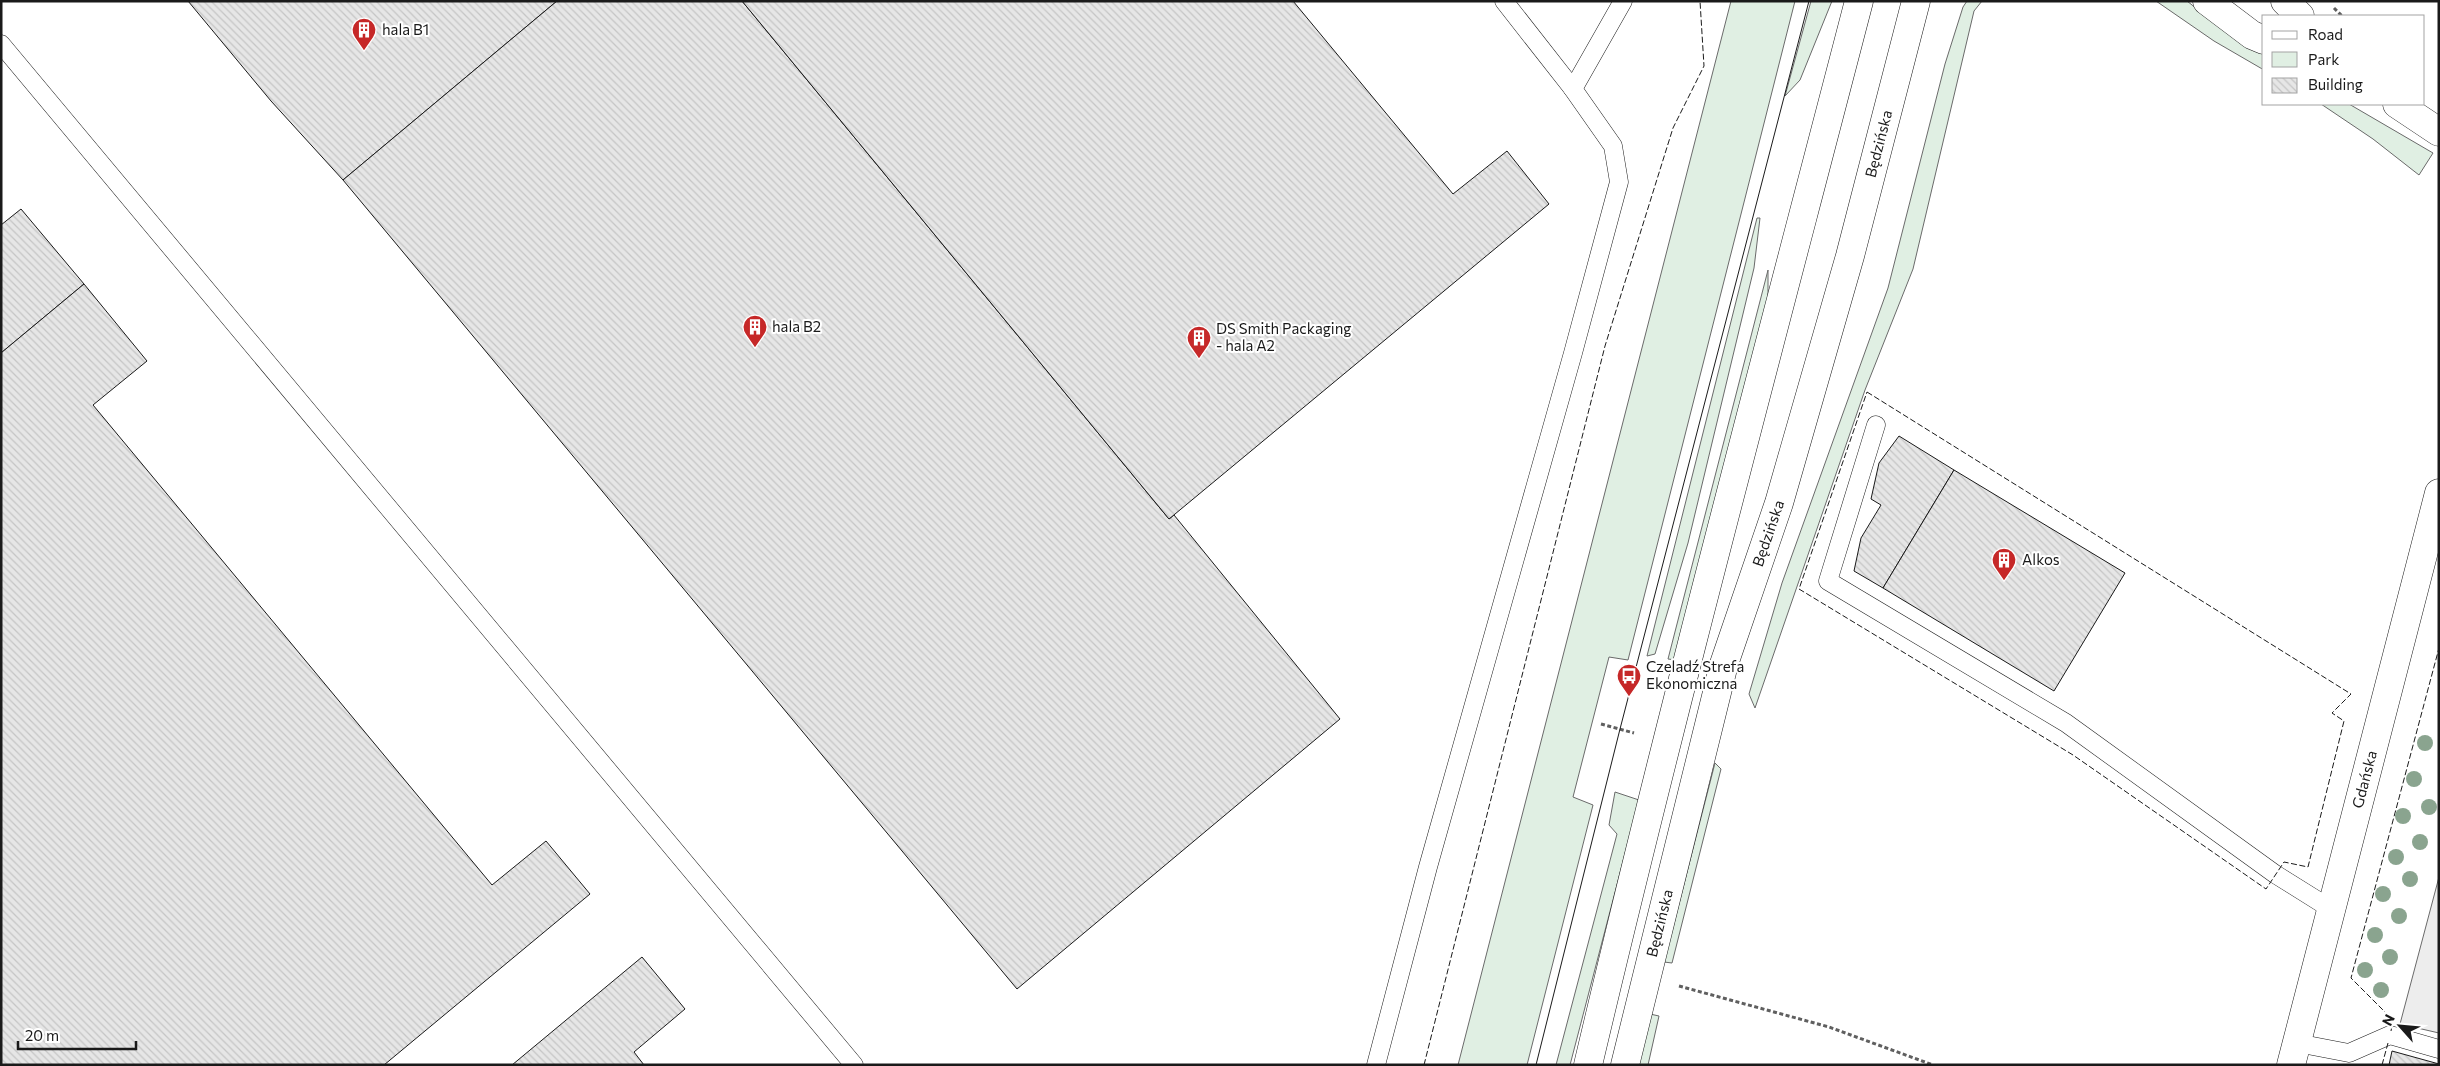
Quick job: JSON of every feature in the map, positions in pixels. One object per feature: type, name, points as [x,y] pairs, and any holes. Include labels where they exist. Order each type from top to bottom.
[{"type":"main road","points":[[1588,1065],[1686,668],[1814,168],[1859,1]]},
{"type":"main road","points":[[2207,1],[2252,35],[2262,39]]},
{"type":"main road","points":[[2285,1],[2299,15]]},
{"type":"main road","name":"Będzińska","points":[[1625,1065],[1724,664],[1779,503],[1850,256],[1917,8]]},
{"type":"main road","points":[[2398,105],[2439,132]]},
{"type":"main road","name":"Gdańska","points":[[2294,1054],[2438,502]]},
{"type":"lane","points":[[1376,1065],[1428,866],[1573,354],[1619,182],[1613,146],[1573,89],[1504,1]]},
{"type":"lane","points":[[1573,89],[1623,1]]},
{"type":"lane","points":[[1,44],[854,1065]]},
{"type":"lane","points":[[1876,426],[1828,581],[2066,723],[2275,874],[2332,909]]},
{"type":"lane","points":[[2294,1054],[2355,1059],[2390,1036],[2439,1048]]},
{"type":"path","points":[[1647,978],[1829,1027],[1933,1065]]},
{"type":"green space","points":[[1731,1],[1795,1],[1628,660],[1609,657],[1573,797],[1593,805],[1527,1065],[1458,1065]]},
{"type":"green space","points":[[1811,1],[1832,1],[1800,80],[1785,96]]},
{"type":"green space","points":[[1967,1],[1982,1],[1974,11],[1913,269],[1865,390],[1755,708],[1749,694],[1782,583],[1888,288],[1945,64],[1963,7]]},
{"type":"green space","points":[[2156,1],[2187,1],[2226,32],[2262,54],[2262,69],[2214,41]]},
{"type":"green space","points":[[2322,105],[2351,105],[2433,153],[2419,175],[2373,139]]},
{"type":"green space","points":[[1757,218],[1760,218],[1754,268],[1688,543],[1655,654],[1647,656]]},
{"type":"green space","points":[[1768,270],[1768,299],[1676,660],[1668,659]]},
{"type":"green space","points":[[1715,763],[1721,769],[1672,963],[1664,962]]},
{"type":"green space","points":[[1615,792],[1639,800],[1570,1065],[1556,1065],[1617,834],[1609,825]]},
{"type":"green space","points":[[1650,1014],[1659,1016],[1648,1065],[1638,1065]]},
{"type":"shaded area","points":[[2439,877],[2439,1033],[2400,1024]]},
{"type":"building","name":"hala B1","points":[[188,1],[557,1],[343,180],[271,101]]},
{"type":"building","name":"hala B2","points":[[557,1],[742,1],[1169,519],[1174,515],[1340,719],[1017,989],[343,180]]},
{"type":"building","name":"DS Smith Packaging - hala A2","points":[[742,1],[1293,1],[1453,194],[1507,151],[1549,204],[1169,519]]},
{"type":"building","points":[[21,209],[84,284],[1,353],[1,225]]},
{"type":"building","points":[[84,284],[147,361],[93,405],[492,885],[546,841],[590,894],[384,1065],[1,1065],[1,353]]},
{"type":"building","points":[[1899,436],[1954,470],[1883,588],[1854,571],[1861,538],[1881,505],[1871,499],[1879,463]]},
{"type":"building","name":"Alkos","points":[[1954,470],[2125,573],[2054,691],[1883,588]]},
{"type":"building","points":[[642,957],[685,1009],[634,1052],[644,1065],[512,1065]]},
{"type":"building","points":[[2392,1051],[2439,1064],[2439,1065],[2389,1065]]},
{"type":"tram line","points":[[1536,1065],[1620,729],[1809,1]]},
{"type":"fence","points":[[1424,1065],[1605,346],[1673,128],[1704,66],[1700,1]]},
{"type":"fence","points":[[1867,392],[2351,694],[2332,713],[2344,721],[2308,867],[2284,862],[2266,889],[2073,755],[1799,589],[1867,392]]},
{"type":"fence","points":[[2391,1031],[2393,1020],[2351,978],[2439,648]]},
{"type":"fence","points":[[2382,1065],[2388,1043]]},
{"type":"place","name":"hala B1","points":[[364,51]]},
{"type":"place","name":"hala B2","points":[[755,348]]},
{"type":"place","name":"DS Smith Packaging - hala A2","points":[[1199,359]]},
{"type":"place","name":"Alkos","points":[[2004,581]]},
{"type":"place","name":"Czeladź Strefa Ekonomiczna","points":[[1629,697]]}]
